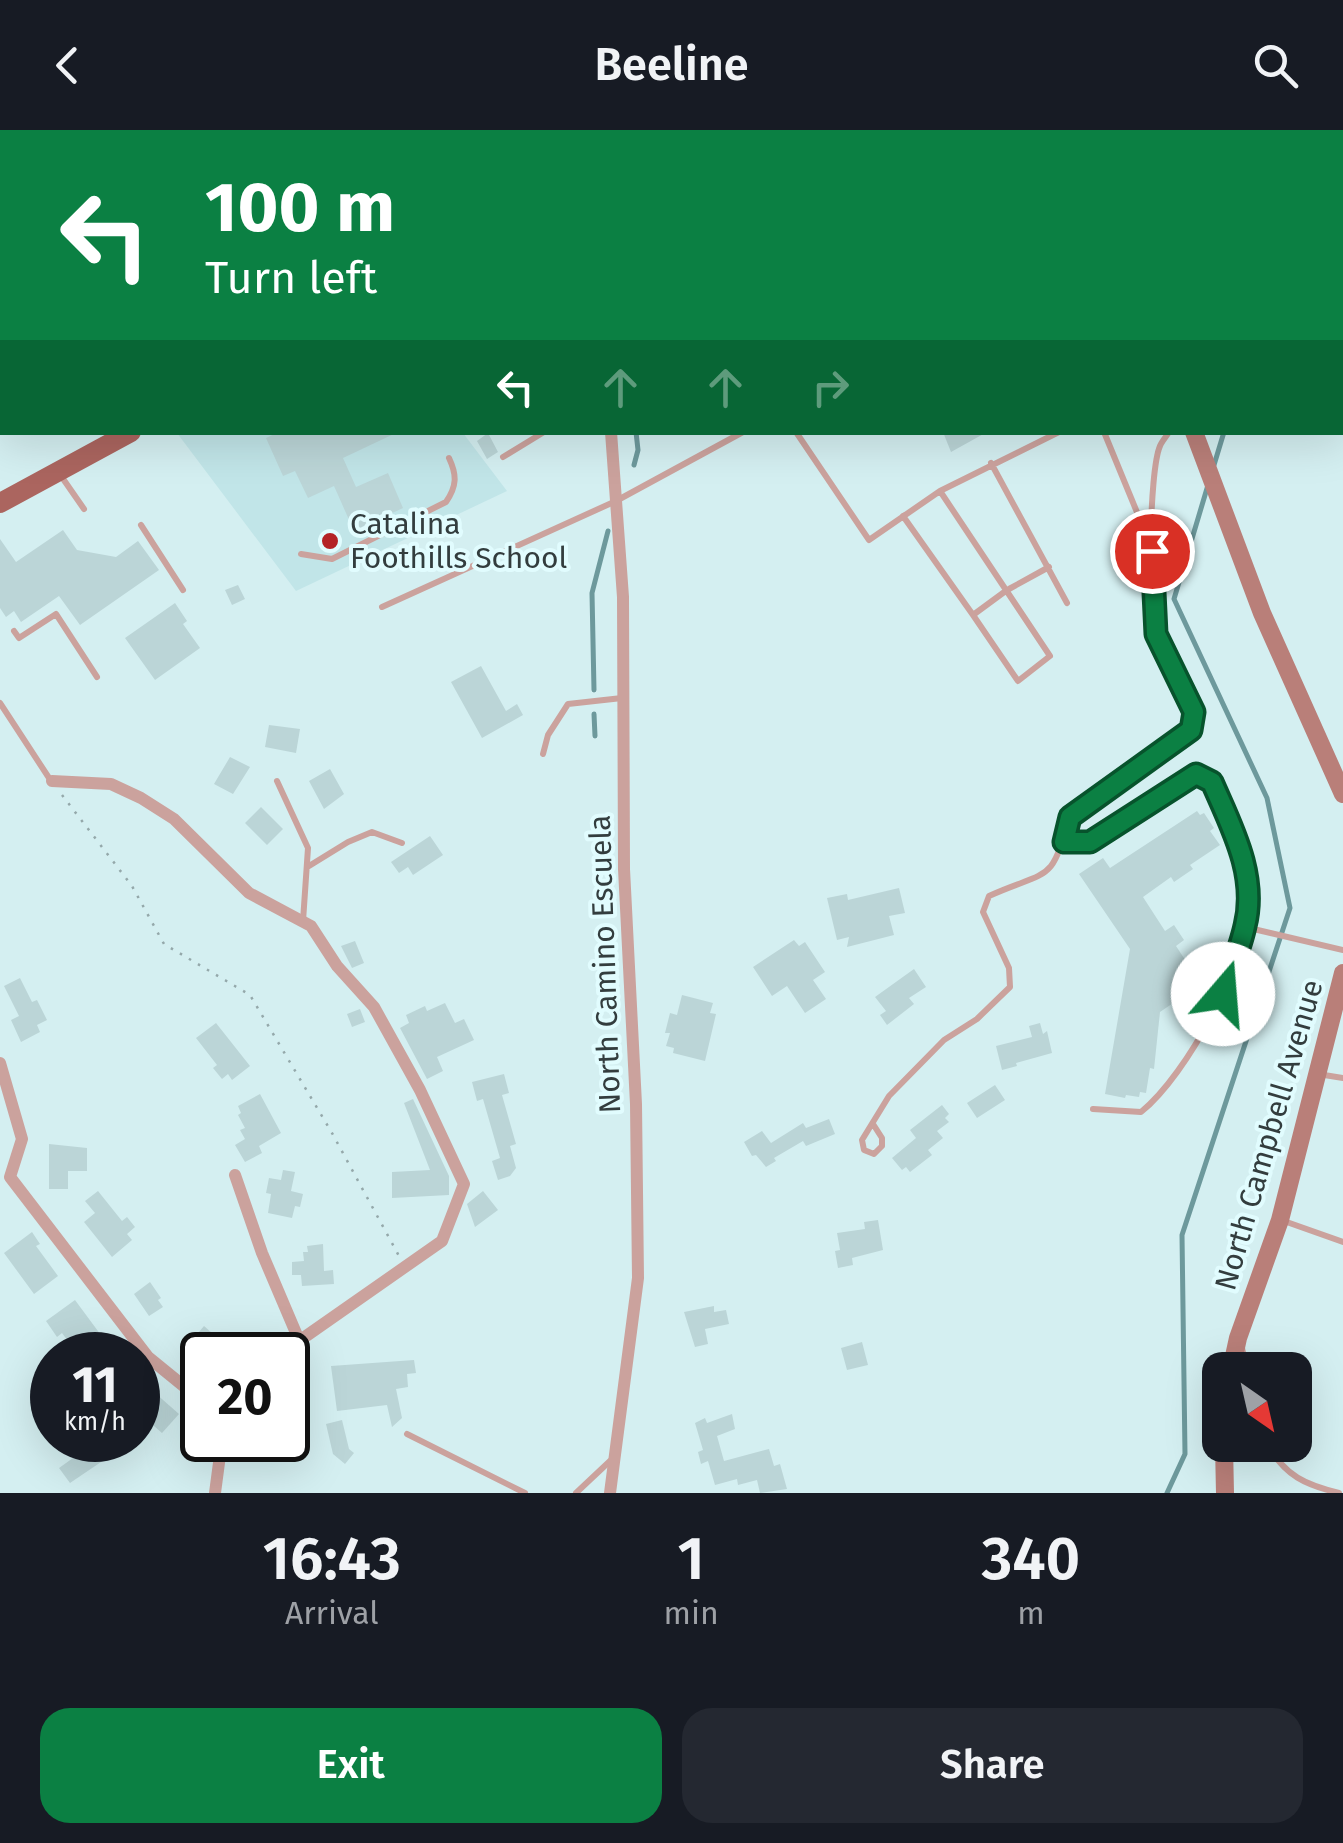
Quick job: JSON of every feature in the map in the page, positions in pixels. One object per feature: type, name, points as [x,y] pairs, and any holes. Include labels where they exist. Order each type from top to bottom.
[{"type":"main road","points":[[0,503],[126,435]]},
{"type":"main road","points":[[1195,435],[1262,613],[1341,783]]},
{"type":"main road","name":"North Campbell Avenue","points":[[1235,1352],[1280,1220],[1343,972]]},
{"type":"main road","points":[[1224,1462],[1225,1493]]},
{"type":"street","name":"North Camino Escuela","points":[[610,1493],[638,1278],[636,1104],[624,869],[622,597],[611,435]]},
{"type":"street","points":[[52,782],[110,784],[142,798],[174,819],[250,893],[312,926],[337,966],[374,1007],[420,1090],[464,1184],[442,1240],[310,1333]]},
{"type":"street","points":[[0,1063],[22,1139],[5,1177],[148,1356],[180,1383]]},
{"type":"street","points":[[235,1175],[296,1332]]},
{"type":"street","points":[[215,1493],[219,1462]]},
{"type":"lane","points":[[503,457],[539,435]]},
{"type":"lane","points":[[382,608],[616,501],[737,435]]},
{"type":"lane","points":[[798,435],[869,540],[940,491],[1053,435]]},
{"type":"lane","points":[[1105,435],[1141,522],[1152,562]]},
{"type":"lane","points":[[872,1124],[890,1096],[944,1040],[977,1019],[1010,987],[1009,968],[983,912],[989,896],[1030,882],[1054,867],[1070,817],[1191,730],[1194,712],[1156,634],[1152,562],[1159,448],[1167,435]]},
{"type":"lane","points":[[300,554],[332,559],[446,502],[455,489],[456,473],[450,458]]},
{"type":"lane","points":[[990,464],[1068,604]]},
{"type":"lane","points":[[58,472],[84,509]]},
{"type":"lane","points":[[903,516],[1018,682],[1050,656],[940,491]]},
{"type":"lane","points":[[141,525],[182,590]]},
{"type":"lane","points":[[973,614],[1048,566]]},
{"type":"lane","points":[[14,631],[20,638],[56,614],[97,677]]},
{"type":"lane","points":[[543,754],[548,735],[568,704],[623,698]]},
{"type":"lane","points":[[0,703],[52,782]]},
{"type":"lane","points":[[1064,842],[1090,842],[1196,774],[1202,774],[1212,782],[1242,850],[1248,899],[1245,928],[1223,994],[1185,1061],[1155,1101],[1141,1112],[1093,1109]]},
{"type":"lane","points":[[277,781],[308,848],[303,922]]},
{"type":"lane","points":[[308,867],[372,832],[402,843]]},
{"type":"lane","points":[[1245,928],[1343,950]]},
{"type":"lane","points":[[1317,1074],[1343,1078]]},
{"type":"lane","points":[[1280,1220],[1343,1242]]},
{"type":"lane","points":[[1238,1338],[1244,1352]]},
{"type":"lane","points":[[407,1434],[525,1493]]},
{"type":"lane","points":[[576,1493],[615,1457]]},
{"type":"lane","points":[[1278,1462],[1296,1480],[1339,1493]]},
{"type":"path","points":[[52,782],[132,886],[164,944],[250,995],[332,1133],[405,1268]]},
{"type":"shaded area","name":"Catalina Foothills School","points":[[179,435],[465,435],[507,491],[296,591]]},
{"type":"building","points":[[392,435],[343,458],[356,487],[388,473],[403,508],[354,531],[334,486],[308,498],[295,471],[283,476],[266,438]]},
{"type":"building","points":[[489,435],[498,452],[487,459],[477,441]]},
{"type":"building","points":[[944,435],[982,435],[951,452]]},
{"type":"building","points":[[63,530],[77,550],[116,557],[138,541],[159,570],[80,625],[59,596],[21,622],[14,611],[6,617],[0,608],[0,539],[16,562]]},
{"type":"building","points":[[238,585],[245,599],[232,605],[225,590]]},
{"type":"building","points":[[175,603],[187,621],[183,624],[200,648],[155,680],[125,638]]},
{"type":"building","points":[[481,666],[506,711],[517,704],[523,715],[482,738],[451,682]]},
{"type":"building","points":[[269,725],[300,729],[296,753],[265,747]]},
{"type":"building","points":[[230,757],[250,767],[233,794],[214,784]]},
{"type":"building","points":[[330,769],[344,794],[324,809],[309,781]]},
{"type":"building","points":[[261,807],[283,829],[267,845],[245,823]]},
{"type":"building","points":[[1197,811],[1200,815],[1204,813],[1220,845],[1190,865],[1193,869],[1174,882],[1171,877],[1143,897],[1165,931],[1174,925],[1184,940],[1176,946],[1201,984],[1160,1012],[1154,1069],[1150,1068],[1146,1093],[1125,1098],[1105,1094],[1130,949],[1079,874],[1103,858],[1110,868]]},
{"type":"building","points":[[430,836],[443,855],[413,875],[408,867],[399,873],[391,862]]},
{"type":"building","points":[[899,888],[905,913],[889,916],[894,935],[847,947],[849,937],[837,940],[827,898],[847,894],[848,900]]},
{"type":"building","points":[[794,940],[799,946],[805,942],[825,972],[813,980],[826,999],[805,1013],[787,986],[772,996],[753,967]]},
{"type":"building","points":[[355,941],[364,963],[352,968],[341,946]]},
{"type":"building","points":[[914,969],[926,987],[909,998],[914,1004],[887,1025],[880,1015],[886,1011],[875,997]]},
{"type":"building","points":[[20,978],[47,1020],[37,1025],[40,1032],[21,1042],[11,1020],[19,1016],[4,986]]},
{"type":"building","points":[[682,995],[713,1003],[710,1013],[716,1014],[705,1061],[673,1053],[674,1048],[666,1046],[670,1013],[677,1015]]},
{"type":"building","points":[[445,1003],[455,1023],[464,1019],[474,1040],[437,1057],[443,1071],[427,1079],[400,1028],[409,1023],[406,1015],[425,1006],[427,1011]]},
{"type":"building","points":[[360,1009],[365,1022],[352,1027],[347,1014]]},
{"type":"building","points":[[216,1023],[250,1066],[232,1080],[228,1074],[222,1079],[213,1068],[217,1065],[196,1038]]},
{"type":"building","points":[[1040,1023],[1043,1034],[1047,1031],[1052,1053],[1002,1070],[996,1046],[1032,1037],[1029,1026]]},
{"type":"building","points":[[504,1074],[509,1093],[502,1095],[516,1144],[510,1146],[516,1168],[510,1176],[498,1180],[492,1161],[500,1158],[483,1099],[477,1101],[472,1082]]},
{"type":"building","points":[[995,1085],[1005,1100],[977,1118],[967,1103]]},
{"type":"building","points":[[260,1094],[281,1133],[259,1146],[262,1153],[245,1162],[235,1145],[245,1139],[240,1130],[245,1128],[238,1106]]},
{"type":"building","points":[[413,1099],[449,1176],[449,1195],[392,1198],[392,1172],[430,1170],[404,1103]]},
{"type":"building","points":[[942,1105],[949,1114],[945,1118],[949,1122],[937,1131],[943,1138],[928,1150],[932,1155],[910,1172],[906,1167],[902,1170],[892,1158],[916,1138],[910,1130]]},
{"type":"building","points":[[829,1119],[835,1134],[806,1146],[803,1141],[766,1167],[756,1155],[752,1156],[744,1142],[762,1131],[771,1143],[803,1123],[806,1128]]},
{"type":"building","points":[[49,1144],[87,1148],[87,1171],[68,1171],[68,1189],[49,1189]]},
{"type":"building","points":[[283,1170],[295,1172],[291,1191],[303,1194],[292,1218],[268,1213],[269,1178],[281,1180]]},
{"type":"building","points":[[98,1191],[122,1221],[127,1217],[135,1227],[127,1234],[132,1240],[112,1257],[84,1222],[95,1213],[85,1201]]},
{"type":"building","points":[[483,1191],[498,1210],[475,1227],[467,1204]]},
{"type":"building","points":[[878,1220],[883,1250],[852,1258],[853,1265],[838,1268],[837,1233],[865,1229],[864,1222]]},
{"type":"building","points":[[32,1232],[40,1244],[36,1246],[58,1276],[34,1294],[4,1253]]},
{"type":"building","points":[[323,1244],[324,1271],[333,1270],[334,1284],[302,1286],[301,1275],[292,1275],[292,1262],[304,1261],[307,1246]]},
{"type":"building","points":[[150,1282],[163,1307],[149,1316],[134,1294]]},
{"type":"building","points":[[75,1300],[99,1332],[54,1332],[46,1321]]},
{"type":"building","points":[[714,1306],[714,1312],[726,1310],[729,1324],[705,1329],[708,1344],[695,1347],[684,1312]]},
{"type":"building","points":[[862,1342],[868,1365],[847,1370],[841,1348]]},
{"type":"building","points":[[414,1360],[416,1373],[407,1374],[408,1387],[396,1389],[402,1418],[392,1427],[387,1405],[337,1411],[331,1366]]},
{"type":"building","points":[[160,1397],[179,1414],[160,1431]]},
{"type":"building","points":[[732,1414],[735,1429],[717,1436],[724,1461],[769,1449],[774,1466],[780,1464],[787,1489],[760,1493],[757,1480],[738,1485],[737,1479],[715,1485],[708,1461],[701,1464],[698,1452],[703,1450],[695,1423]]},
{"type":"building","points":[[342,1420],[349,1449],[354,1453],[345,1464],[333,1454],[326,1424]]},
{"type":"building","points":[[67,1462],[101,1462],[70,1483],[59,1468]]},
{"type":"waterway","points":[[634,465],[636,435]]},
{"type":"waterway","points":[[1214,465],[1223,435]]},
{"type":"waterway","points":[[1167,1493],[1185,1454],[1182,1235],[1290,908],[1267,798],[1174,599],[1208,485]]},
{"type":"waterway","points":[[594,690],[592,593],[608,531]]},
{"type":"waterway","points":[[594,714],[595,736]]},
{"type":"place","name":"Catalina Foothills School","points":[[330,541]]},
{"type":"route","points":[[1152,551],[1156,634],[1194,712],[1191,730],[1070,817],[1064,842],[1090,842],[1196,774],[1212,782],[1242,850],[1248,899],[1246,924],[1223,994]]}]
